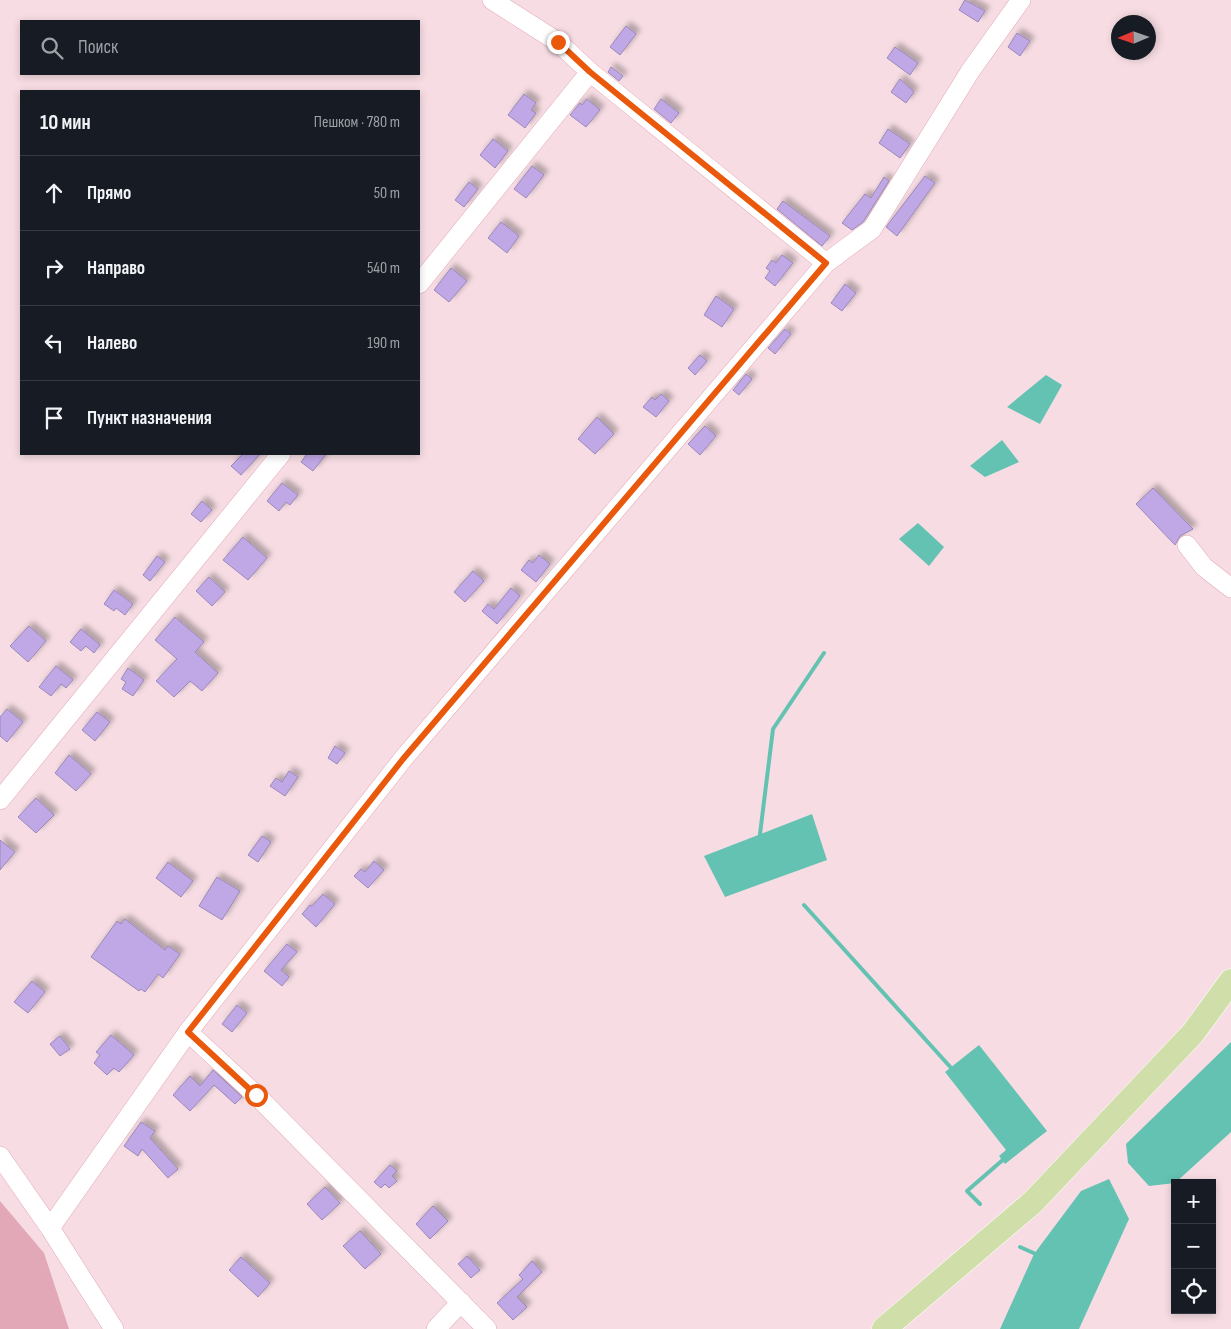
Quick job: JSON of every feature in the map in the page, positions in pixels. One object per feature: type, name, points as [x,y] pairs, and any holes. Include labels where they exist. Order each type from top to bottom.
[{"type":"main road","points":[[884,1329],[1033,1202],[1193,1034],[1231,981]]},
{"type":"street","points":[[492,0],[558,42],[590,72],[826,263]]},
{"type":"street","points":[[50,1228],[188,1032],[403,759],[826,263],[872,229],[971,70],[1021,0]]},
{"type":"street","points":[[420,283],[590,72]]},
{"type":"street","points":[[0,800],[280,455]]},
{"type":"street","points":[[1188,545],[1204,567],[1231,588]]},
{"type":"street","points":[[188,1032],[256,1095],[487,1329]]},
{"type":"street","points":[[0,1156],[50,1228],[114,1329]]},
{"type":"street","points":[[436,1329],[461,1302]]},
{"type":"shaded area","points":[[1046,375],[1062,385],[1040,424],[1007,407]]},
{"type":"shaded area","points":[[1002,440],[1019,462],[985,477],[970,466]]},
{"type":"shaded area","points":[[918,523],[944,547],[929,566],[899,539]]},
{"type":"shaded area","points":[[812,814],[827,860],[725,897],[704,856]]},
{"type":"shaded area","points":[[1231,1042],[1231,1132],[1179,1179],[1171,1179],[1171,1183],[1149,1186],[1128,1163],[1126,1144]]},
{"type":"shaded area","points":[[979,1045],[1047,1131],[1005,1164],[999,1156],[1006,1150],[945,1072]]},
{"type":"shaded area","points":[[1109,1179],[1129,1219],[1079,1329],[1000,1329],[1034,1254],[1081,1191]]},
{"type":"shaded area","points":[[0,1201],[44,1253],[69,1329],[0,1329]]},
{"type":"building","points":[[965,0],[985,11],[978,22],[959,10]]},
{"type":"building","points":[[626,26],[636,34],[620,55],[610,47]]},
{"type":"building","points":[[1017,33],[1030,41],[1020,56],[1008,47]]},
{"type":"building","points":[[895,47],[918,63],[910,75],[887,58]]},
{"type":"building","points":[[611,67],[623,76],[619,81],[608,72]]},
{"type":"building","points":[[900,79],[914,92],[906,103],[891,92]]},
{"type":"building","points":[[524,94],[536,103],[531,110],[536,113],[525,128],[508,115]]},
{"type":"building","points":[[587,99],[600,110],[586,127],[570,115],[580,103],[582,105]]},
{"type":"building","points":[[661,99],[679,113],[671,123],[654,109]]},
{"type":"building","points":[[888,129],[910,144],[900,158],[879,143]]},
{"type":"building","points":[[493,139],[508,151],[495,168],[480,155]]},
{"type":"building","points":[[532,166],[544,175],[526,198],[514,189]]},
{"type":"building","points":[[925,176],[935,183],[897,236],[886,227]]},
{"type":"building","points":[[884,177],[889,181],[863,222],[852,230],[842,223],[865,194],[871,198]]},
{"type":"building","points":[[469,182],[478,189],[464,207],[455,200]]},
{"type":"building","points":[[783,201],[830,236],[822,246],[777,209]]},
{"type":"building","points":[[501,222],[519,236],[507,253],[488,238]]},
{"type":"building","points":[[782,255],[793,263],[775,286],[765,278],[770,271],[766,268],[772,260],[776,263]]},
{"type":"building","points":[[451,268],[467,281],[449,302],[434,290]]},
{"type":"building","points":[[845,284],[856,293],[842,311],[831,303]]},
{"type":"building","points":[[716,296],[734,309],[722,327],[704,315]]},
{"type":"building","points":[[785,329],[791,334],[775,354],[768,348]]},
{"type":"building","points":[[700,355],[707,361],[695,375],[688,368]]},
{"type":"building","points":[[746,374],[752,379],[739,395],[733,390]]},
{"type":"building","points":[[661,394],[669,401],[656,417],[643,407],[652,397],[655,400]]},
{"type":"building","points":[[597,417],[614,434],[595,454],[578,439]]},
{"type":"building","points":[[705,426],[716,436],[700,455],[688,444]]},
{"type":"building","points":[[242,455],[259,455],[241,475],[231,466]]},
{"type":"building","points":[[306,455],[325,455],[313,471],[301,462]]},
{"type":"building","points":[[282,483],[298,495],[290,505],[286,502],[279,511],[267,501]]},
{"type":"building","points":[[1153,488],[1193,529],[1180,536],[1175,545],[1136,504]]},
{"type":"building","points":[[202,501],[212,510],[201,522],[191,514]]},
{"type":"building","points":[[243,537],[267,558],[248,580],[223,560]]},
{"type":"building","points":[[539,555],[550,564],[536,582],[521,570],[529,560],[533,563]]},
{"type":"building","points":[[157,556],[165,562],[150,581],[143,575]]},
{"type":"building","points":[[473,571],[484,581],[465,602],[454,592]]},
{"type":"building","points":[[209,577],[225,592],[212,606],[196,591]]},
{"type":"building","points":[[511,588],[520,596],[497,624],[482,611],[488,604],[494,609]]},
{"type":"building","points":[[114,590],[133,604],[125,615],[116,608],[114,611],[104,604]]},
{"type":"building","points":[[175,617],[204,642],[195,652],[218,673],[202,691],[190,681],[174,697],[156,681],[177,659],[155,640]]},
{"type":"building","points":[[29,626],[46,641],[28,662],[10,646]]},
{"type":"building","points":[[81,629],[100,645],[94,653],[86,646],[81,651],[70,642]]},
{"type":"building","points":[[56,666],[73,680],[66,688],[61,684],[51,696],[39,687]]},
{"type":"building","points":[[128,668],[144,680],[133,696],[122,689],[126,682],[121,679]]},
{"type":"building","points":[[7,709],[23,722],[7,742],[0,736],[0,717]]},
{"type":"building","points":[[97,712],[110,722],[95,741],[82,730]]},
{"type":"building","points":[[335,746],[345,753],[337,764],[328,758]]},
{"type":"building","points":[[69,755],[91,774],[76,791],[55,773]]},
{"type":"building","points":[[289,771],[298,777],[285,796],[270,786],[276,778],[282,782]]},
{"type":"building","points":[[36,798],[54,815],[36,833],[18,817]]},
{"type":"building","points":[[262,836],[271,842],[258,862],[248,855]]},
{"type":"building","points":[[0,840],[15,852],[0,870]]},
{"type":"building","points":[[374,861],[384,870],[368,888],[354,876],[361,869],[365,872]]},
{"type":"building","points":[[168,862],[193,881],[181,897],[156,878]]},
{"type":"building","points":[[217,877],[240,891],[222,920],[199,906]]},
{"type":"building","points":[[323,894],[335,904],[316,927],[302,914]]},
{"type":"building","points":[[125,919],[165,950],[168,946],[180,954],[163,978],[158,974],[145,992],[141,989],[139,991],[91,957],[117,921],[121,924]]},
{"type":"building","points":[[287,944],[297,952],[281,970],[289,977],[282,986],[264,971]]},
{"type":"building","points":[[32,981],[45,992],[28,1013],[14,1002]]},
{"type":"building","points":[[237,1005],[247,1013],[232,1032],[222,1024]]},
{"type":"building","points":[[111,1035],[134,1055],[119,1072],[114,1068],[107,1075],[94,1063],[100,1055],[96,1052]]},
{"type":"building","points":[[60,1036],[70,1049],[60,1056],[50,1044]]},
{"type":"building","points":[[213,1070],[242,1097],[235,1104],[214,1085],[190,1111],[173,1095],[190,1076],[200,1086]]},
{"type":"building","points":[[141,1122],[155,1131],[150,1138],[178,1169],[168,1178],[142,1149],[138,1156],[124,1146]]},
{"type":"building","points":[[390,1165],[397,1171],[392,1176],[397,1181],[389,1188],[385,1184],[381,1188],[374,1182]]},
{"type":"building","points":[[325,1187],[340,1203],[322,1220],[307,1204]]},
{"type":"building","points":[[433,1206],[448,1221],[430,1239],[416,1224]]},
{"type":"building","points":[[360,1231],[381,1254],[365,1269],[343,1246]]},
{"type":"building","points":[[467,1256],[480,1270],[471,1278],[458,1264]]},
{"type":"building","points":[[241,1257],[270,1283],[258,1297],[229,1270]]},
{"type":"building","points":[[532,1261],[542,1272],[517,1297],[527,1307],[513,1320],[497,1303],[523,1279],[519,1275]]},
{"type":"waterway","points":[[763,838],[760,834],[773,729],[824,653]]},
{"type":"waterway","points":[[804,905],[953,1070]]},
{"type":"waterway","points":[[980,1204],[967,1191],[1005,1158]]},
{"type":"waterway","points":[[1020,1247],[1038,1255]]},
{"type":"route","points":[[256,1095],[188,1032],[403,759],[826,263],[590,72],[558,42]]}]
